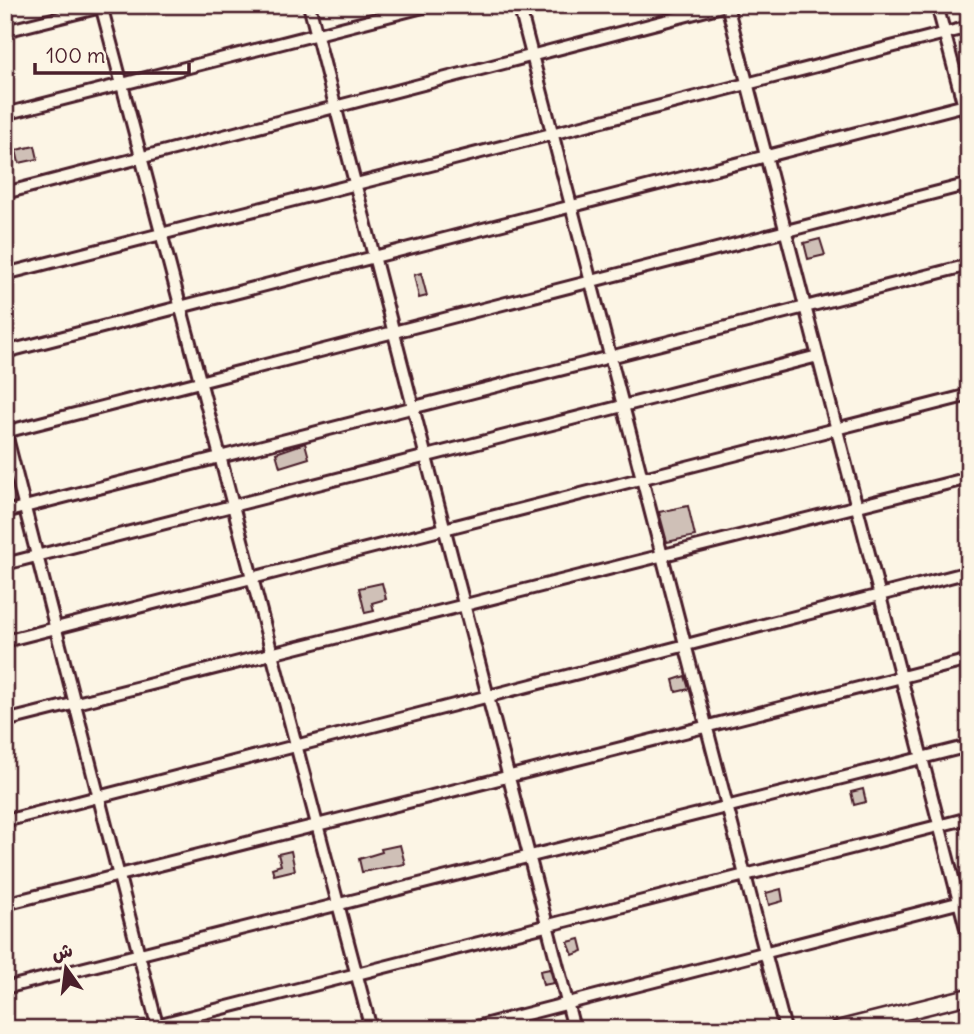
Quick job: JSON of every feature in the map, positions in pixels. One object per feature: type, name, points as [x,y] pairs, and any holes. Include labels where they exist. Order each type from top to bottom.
[{"type":"street","points":[[310,5],[574,1029]]},
{"type":"street","points":[[5,114],[431,5]]},
{"type":"street","points":[[519,5],[786,1029]]},
{"type":"street","points":[[5,193],[726,5],[939,826],[964,901],[969,940]]},
{"type":"street","points":[[937,5],[966,104],[969,125]]},
{"type":"street","points":[[5,32],[104,6],[141,158],[372,1029]]},
{"type":"street","points":[[5,274],[969,27]]},
{"type":"street","points":[[5,352],[966,104]]},
{"type":"street","points":[[158,1027],[5,431],[969,184]]},
{"type":"street","points":[[5,512],[969,265]]},
{"type":"street","points":[[5,564],[818,356]]},
{"type":"street","points":[[5,641],[969,395]]},
{"type":"street","points":[[5,721],[969,478]]},
{"type":"street","points":[[5,821],[969,572]]},
{"type":"street","points":[[5,904],[969,660]]},
{"type":"street","points":[[5,988],[969,746]]},
{"type":"street","points":[[141,1029],[158,1027],[969,818]]},
{"type":"street","points":[[468,1029],[964,901]]},
{"type":"street","points":[[837,1029],[969,996]]},
{"type":"building","points":[[35,146],[38,159],[19,163],[16,150]]},
{"type":"building","points":[[820,239],[825,255],[808,259],[804,243]]},
{"type":"building","points":[[421,273],[427,296],[419,298],[414,275]]},
{"type":"building","points":[[305,443],[309,458],[280,467],[276,453]]},
{"type":"building","points":[[688,506],[695,536],[667,542],[659,512]]},
{"type":"building","points":[[382,583],[386,599],[372,603],[374,611],[365,613],[359,588]]},
{"type":"building","points":[[685,676],[689,689],[676,692],[673,680]]},
{"type":"building","points":[[863,789],[866,802],[854,805],[851,792]]},
{"type":"building","points":[[400,845],[405,864],[362,872],[359,859],[382,852],[381,849]]},
{"type":"building","points":[[291,851],[295,870],[274,875],[272,868],[281,865],[278,854]]},
{"type":"building","points":[[781,889],[783,901],[769,905],[766,893]]},
{"type":"building","points":[[580,939],[583,951],[573,955],[568,942]]},
{"type":"building","points":[[550,969],[554,983],[543,985],[540,971]]}]
